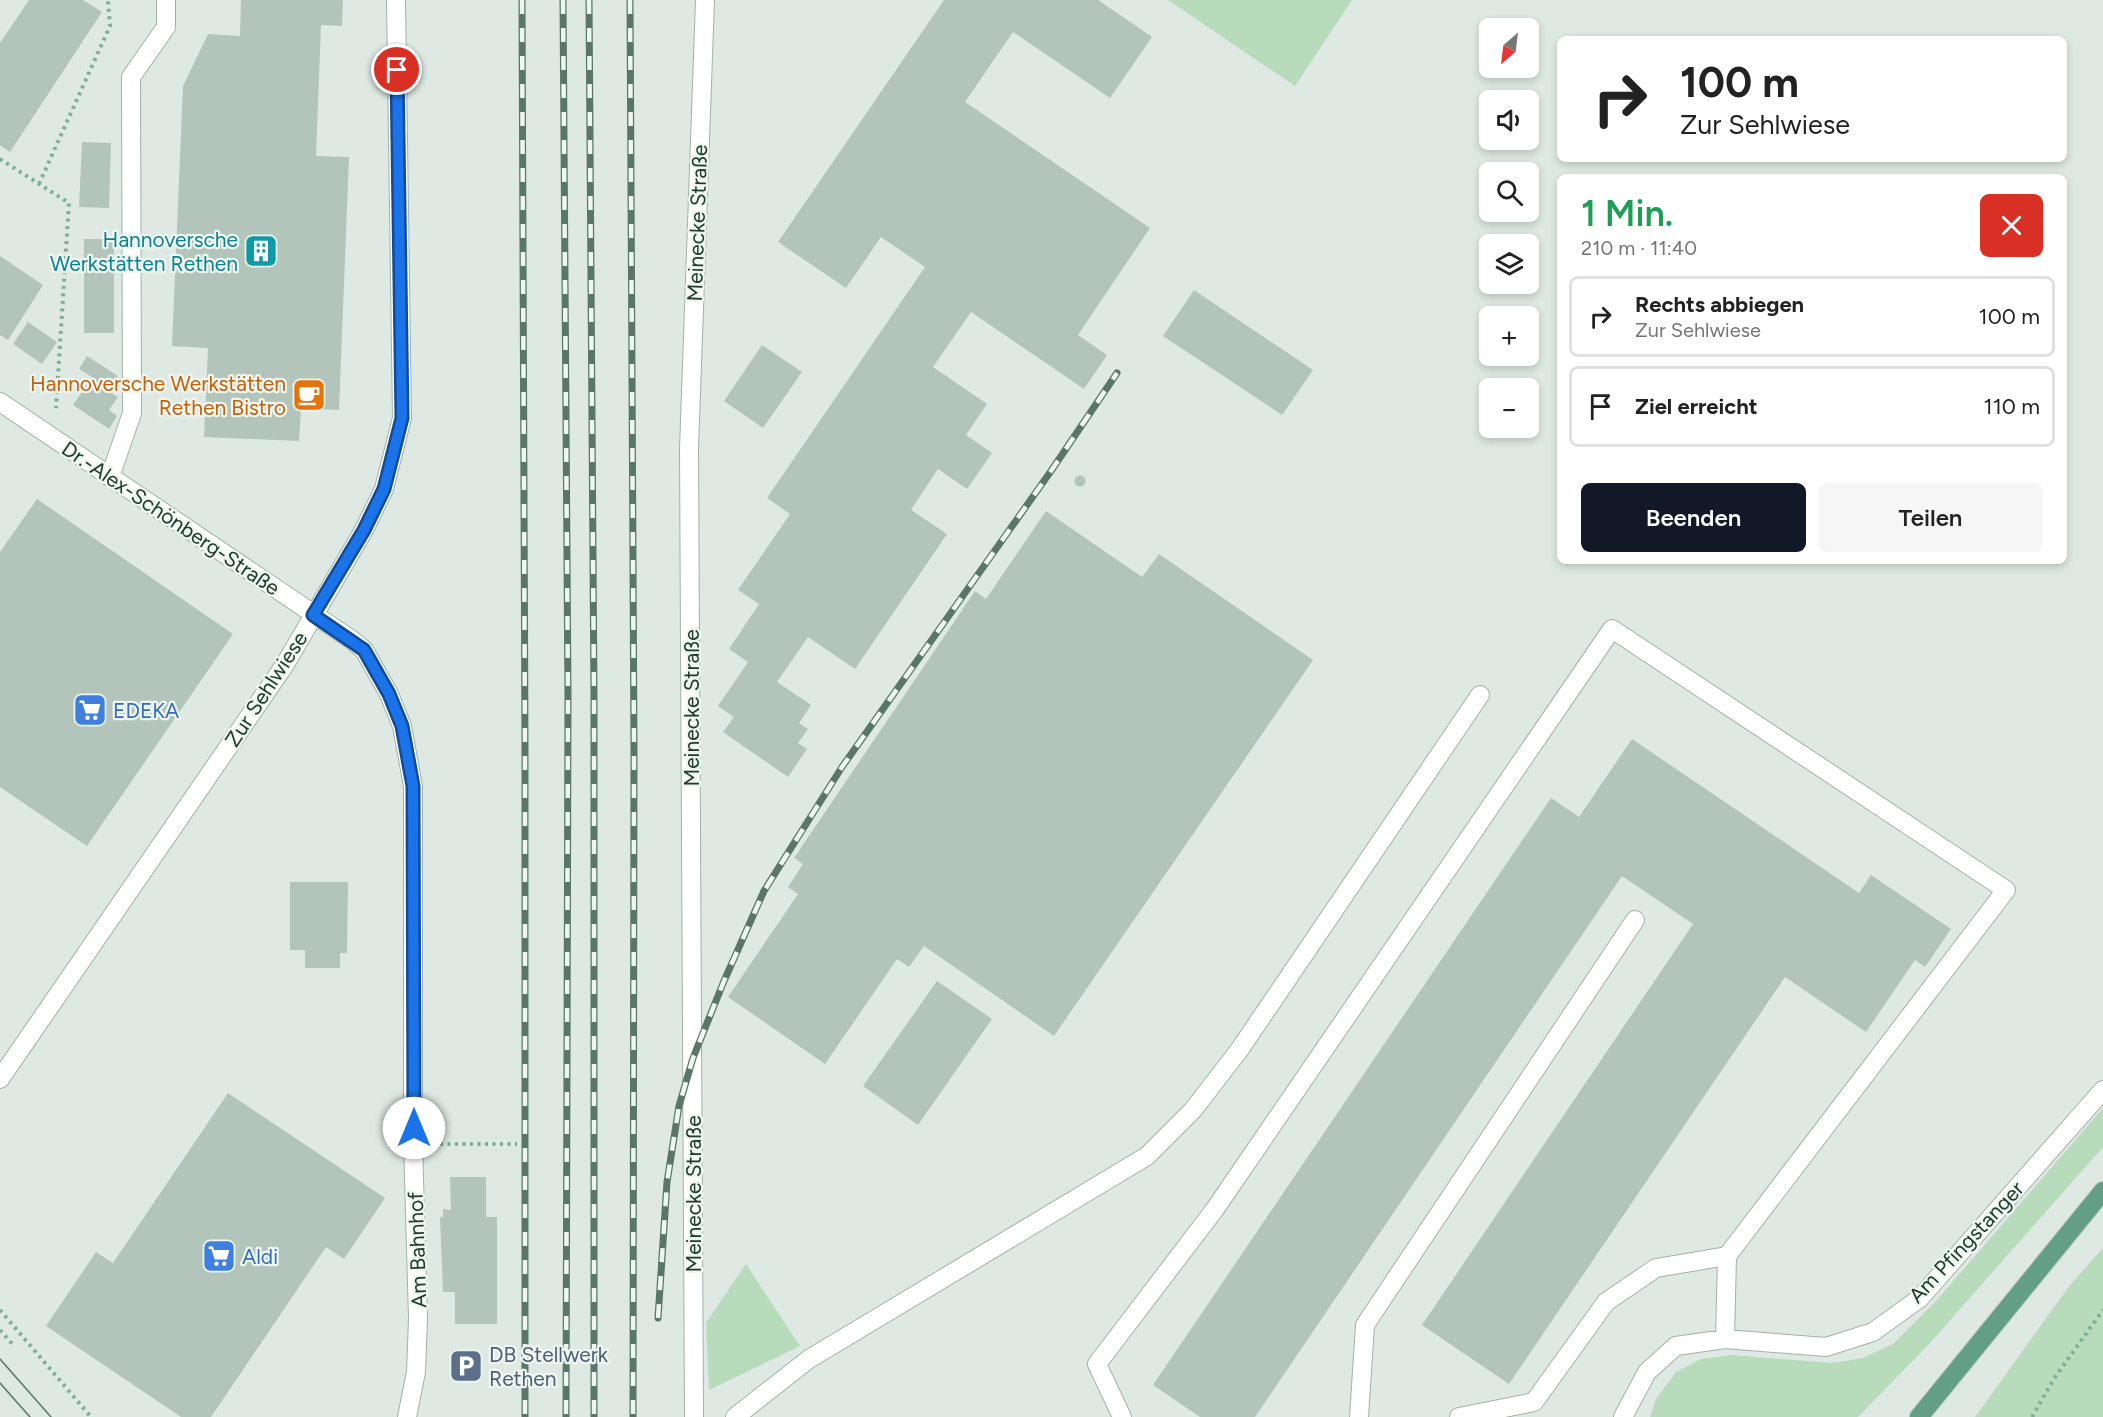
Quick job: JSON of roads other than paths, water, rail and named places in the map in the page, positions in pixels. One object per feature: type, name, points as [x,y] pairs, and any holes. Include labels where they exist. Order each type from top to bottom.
[{"type":"main road","points":[[1919,1417],[2103,1191]]},
{"type":"street","points":[[110,477],[132,412],[130,77],[166,27],[166,0]]},
{"type":"street","name":"Zur Sehlwiese","points":[[0,1079],[284,666],[364,530],[384,489],[402,418],[396,0]]},
{"type":"street","name":"Meinecke Straße","points":[[694,1417],[689,449],[705,0]]},
{"type":"street","name":"Dr.-Alex-Schönberg-Straße","points":[[0,402],[313,615]]},
{"type":"street","name":"Am Bahnhof","points":[[313,615],[352,640],[364,650],[373,663],[402,726],[413,786],[413,1142],[418,1319],[417,1372],[407,1417]]},
{"type":"street","points":[[1122,1417],[1096,1364],[1215,1209],[1612,630],[2006,890],[1727,1256],[1725,1339]]},
{"type":"street","points":[[735,1417],[809,1359],[1147,1156],[1193,1110],[1240,1049],[1480,695]]},
{"type":"street","points":[[1359,1417],[1365,1325],[1635,920]]},
{"type":"street","name":"Am Pfingstanger","points":[[1623,1417],[1647,1372],[1676,1346],[1725,1339],[1827,1347],[1873,1332],[1920,1298],[2103,1090]]},
{"type":"street","points":[[1459,1417],[1534,1402],[1606,1302],[1656,1268],[1727,1256]]},
{"type":"tram line","points":[[0,1359],[51,1417]]},
{"type":"tram line","points":[[0,1383],[30,1417]]},
{"type":"railway","points":[[522,0],[525,1417]]},
{"type":"railway","points":[[563,0],[568,697],[566,1417]]},
{"type":"railway","points":[[589,0],[594,698],[594,1417]]},
{"type":"railway","points":[[630,0],[634,750],[633,1417]]},
{"type":"railway","points":[[658,1318],[667,1182],[679,1106],[693,1058],[764,891],[842,767],[1051,471],[1117,373]]},
{"type":"place","name":"Hannoversche Werkstätten Rethen","points":[[261,251]]},
{"type":"place","name":"Hannoversche Werkstätten Rethen Bistro","points":[[309,395]]},
{"type":"place","name":"EDEKA","points":[[90,710]]},
{"type":"place","name":"Aldi","points":[[219,1256]]},
{"type":"place","name":"DB Stellwerk Rethen","points":[[466,1366]]}]
